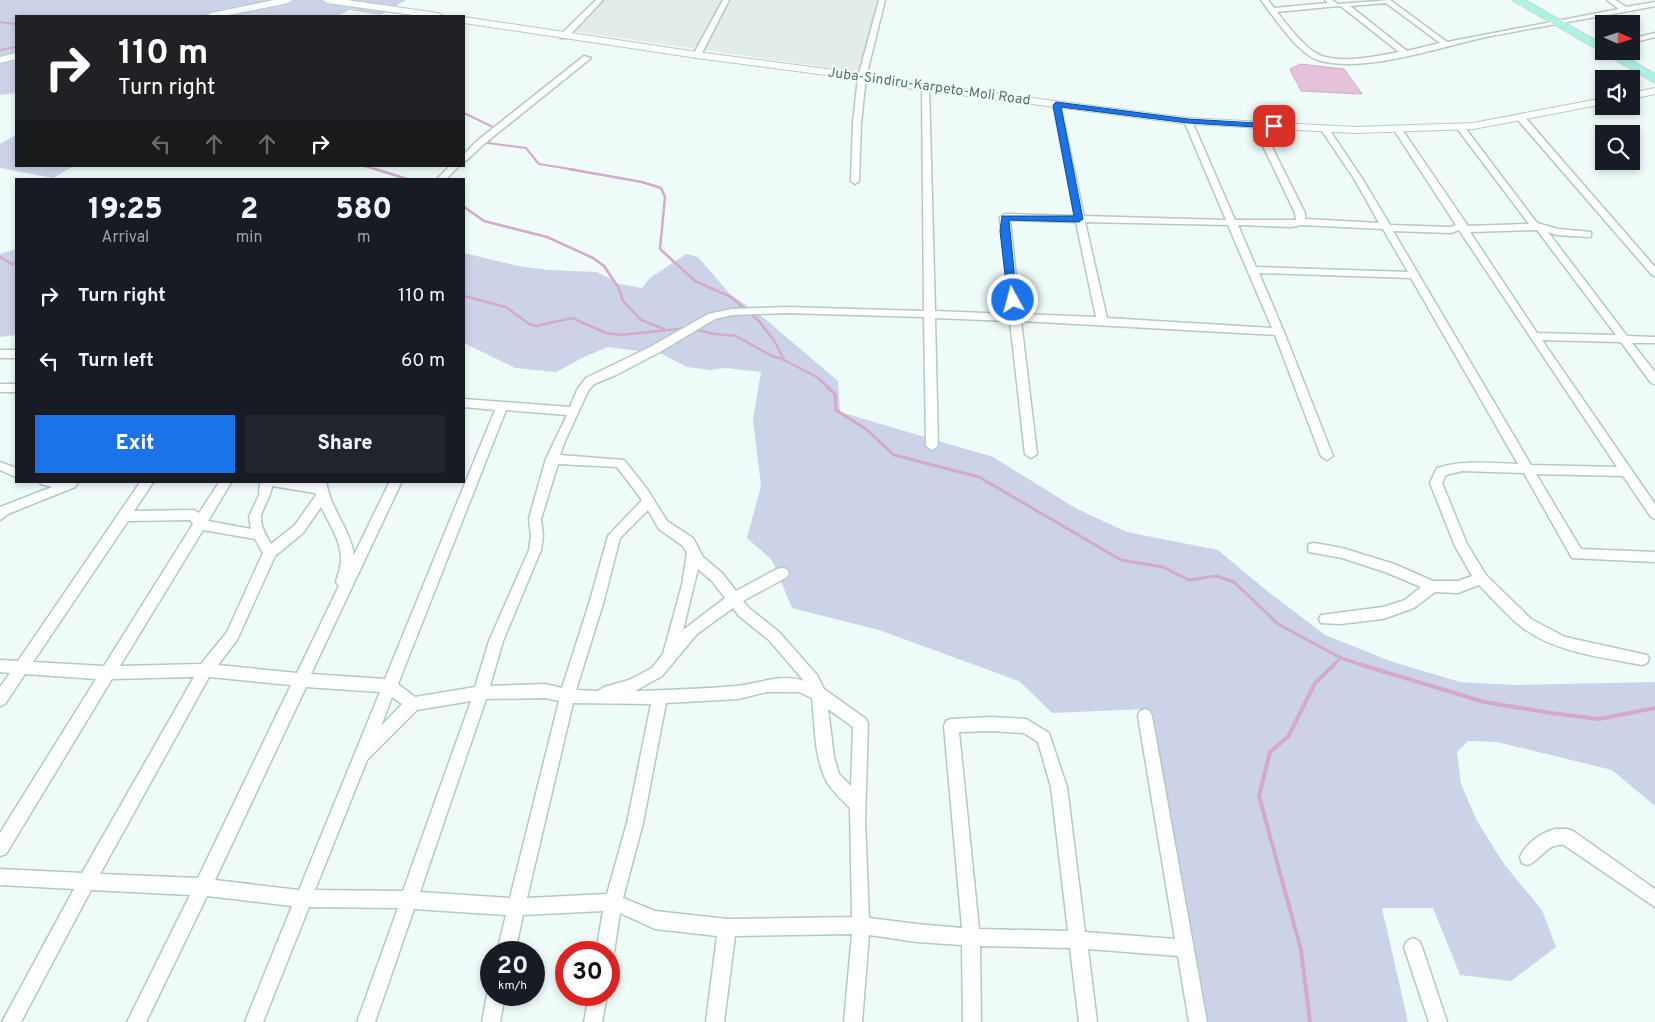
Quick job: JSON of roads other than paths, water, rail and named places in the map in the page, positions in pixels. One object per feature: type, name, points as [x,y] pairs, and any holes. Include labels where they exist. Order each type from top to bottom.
[{"type":"main road","points":[[216,15],[288,0]]},
{"type":"main road","points":[[327,0],[431,15]]},
{"type":"main road","points":[[1517,0],[1595,44]]},
{"type":"main road","name":"Juba-Sindiru-Karpeto-Moli Road","points":[[465,20],[564,36],[862,77],[906,85],[1188,121],[1398,130],[1460,127],[1595,103]]},
{"type":"main road","points":[[0,60],[15,56]]},
{"type":"main road","points":[[1623,60],[1655,79]]},
{"type":"main road","points":[[1640,94],[1655,91]]},
{"type":"street","points":[[564,36],[600,0]]},
{"type":"street","points":[[697,55],[726,0]]},
{"type":"street","points":[[855,181],[857,123],[862,77],[882,0]]},
{"type":"street","points":[[1264,0],[1290,33],[1317,57],[1351,60],[1405,53],[1655,4]]},
{"type":"street","points":[[1328,0],[1335,5]]},
{"type":"street","points":[[1272,10],[1387,0],[1446,44]]},
{"type":"street","points":[[1610,0],[1625,10]]},
{"type":"street","points":[[1344,5],[1405,53]]},
{"type":"street","points":[[1640,39],[1655,35]]},
{"type":"street","points":[[465,157],[481,142],[529,106],[587,58]]},
{"type":"street","points":[[925,86],[932,446]]},
{"type":"street","points":[[1056,105],[1102,321]]},
{"type":"street","points":[[1520,117],[1655,273]]},
{"type":"street","points":[[1188,121],[1279,332],[1327,456]]},
{"type":"street","points":[[1256,125],[1300,213],[1301,222]]},
{"type":"street","points":[[1460,127],[1528,219],[1539,228],[1655,380]]},
{"type":"street","points":[[1324,128],[1359,180],[1387,227],[1577,554],[1655,557]]},
{"type":"street","points":[[1398,130],[1534,336],[1655,514]]},
{"type":"street","points":[[442,178],[454,167]]},
{"type":"street","points":[[1031,454],[1005,231],[1005,217],[1232,221],[1292,224],[1301,222],[1451,230],[1464,228],[1539,228],[1567,233],[1588,234]]},
{"type":"street","points":[[1252,270],[1414,274]]},
{"type":"street","points":[[366,1022],[481,693],[496,641],[535,550],[537,536],[535,519],[552,459],[582,390],[590,381],[656,349],[712,316],[732,312],[786,310],[1015,317],[1279,332]]},
{"type":"street","points":[[1534,336],[1655,340]]},
{"type":"street","points":[[0,354],[15,354]]},
{"type":"street","points":[[0,388],[15,388]]},
{"type":"street","points":[[465,403],[502,407],[547,408],[574,412]]},
{"type":"street","points":[[254,1022],[502,407]]},
{"type":"street","points":[[552,459],[620,463],[663,525],[688,542],[698,560],[717,578],[744,612],[774,636],[812,680],[819,694],[826,757],[832,778],[858,806]]},
{"type":"street","points":[[0,466],[15,472]]},
{"type":"street","points":[[1628,472],[1462,467],[1440,470],[1436,484],[1461,546],[1481,579],[1526,623],[1543,634],[1564,643],[1642,659]]},
{"type":"street","points":[[0,515],[4,511],[72,483]]},
{"type":"street","points":[[0,699],[147,483]]},
{"type":"street","points":[[0,848],[225,483]]},
{"type":"street","points":[[266,483],[265,495],[255,517],[259,535],[270,553]]},
{"type":"street","points":[[284,483],[321,489]]},
{"type":"street","points":[[136,1022],[203,887],[395,483]]},
{"type":"street","points":[[11,1022],[86,881],[205,670],[232,636],[270,553],[299,529],[321,489]]},
{"type":"street","points":[[280,723],[302,680],[340,595],[348,558],[338,525],[329,513],[321,489]]},
{"type":"street","points":[[508,941],[567,696],[596,604],[614,536],[648,502]]},
{"type":"street","points":[[125,516],[194,515],[199,524]]},
{"type":"street","points":[[199,524],[259,535]]},
{"type":"street","points":[[1314,548],[1342,553],[1389,568],[1432,586],[1458,587],[1481,579]]},
{"type":"street","points":[[669,657],[689,585],[694,552]]},
{"type":"street","points":[[592,698],[633,685],[657,672],[692,630],[734,599],[782,572]]},
{"type":"street","points":[[1326,619],[1362,617],[1407,606],[1424,595],[1432,586]]},
{"type":"street","points":[[0,666],[108,673],[205,670],[302,680],[389,686],[414,704]]},
{"type":"street","points":[[359,760],[398,718],[414,704],[481,693],[545,691],[567,696],[592,698],[660,698],[738,692],[767,686],[799,686],[819,694],[861,724],[858,806],[861,925],[853,1022]]},
{"type":"street","points":[[607,941],[614,902],[635,823],[660,698]]},
{"type":"street","points":[[1145,716],[1198,1022]]},
{"type":"street","points":[[972,1022],[971,937],[951,726],[991,724],[1026,726],[1044,738],[1059,787],[1088,1022]]},
{"type":"street","points":[[1528,857],[1545,840],[1557,834],[1567,837],[1655,899]]},
{"type":"street","points":[[0,877],[203,887],[303,900],[409,899],[516,907],[614,902],[655,920],[726,928],[861,925],[917,933],[971,937],[1078,940],[1185,948]]},
{"type":"street","points":[[715,1022],[726,928]]},
{"type":"street","points":[[1413,947],[1438,1022]]},
{"type":"street","points":[[491,1022],[494,1006]]},
{"type":"street","points":[[593,1022],[596,1006]]},
{"type":"waterway","points":[[0,22],[15,24]]},
{"type":"waterway","points":[[0,50],[15,47]]},
{"type":"waterway","points":[[465,113],[497,129]]},
{"type":"waterway","points":[[494,135],[488,143],[526,148],[539,164],[576,170]]},
{"type":"waterway","points":[[368,167],[379,170]]},
{"type":"waterway","points":[[375,169],[404,178]]},
{"type":"waterway","points":[[569,169],[642,182],[661,188],[665,197],[660,249],[695,281],[731,297],[759,321],[775,342],[784,360]]},
{"type":"waterway","points":[[465,208],[484,221],[547,237],[593,258],[604,266],[618,287],[623,301],[641,320],[664,329]]},
{"type":"waterway","points":[[0,257],[12,264],[15,263]]},
{"type":"waterway","points":[[465,296],[506,307],[529,324],[536,326],[572,318],[606,333],[621,335],[687,328]]},
{"type":"waterway","points":[[693,329],[714,334],[736,336],[770,355],[784,360]]},
{"type":"waterway","points":[[784,360],[817,377],[829,388]]},
{"type":"waterway","points":[[827,387],[835,394],[836,410],[867,430],[894,455],[979,477],[1121,560],[1163,567],[1189,580],[1216,576],[1234,582],[1278,624],[1341,658]]},
{"type":"waterway","points":[[1332,666],[1341,658]]},
{"type":"waterway","points":[[1341,658],[1362,665]]},
{"type":"waterway","points":[[1310,1022],[1301,950],[1259,796],[1270,752],[1288,737],[1315,683],[1334,665]]},
{"type":"waterway","points":[[1362,665],[1484,702],[1551,713],[1599,719],[1655,708]]}]
